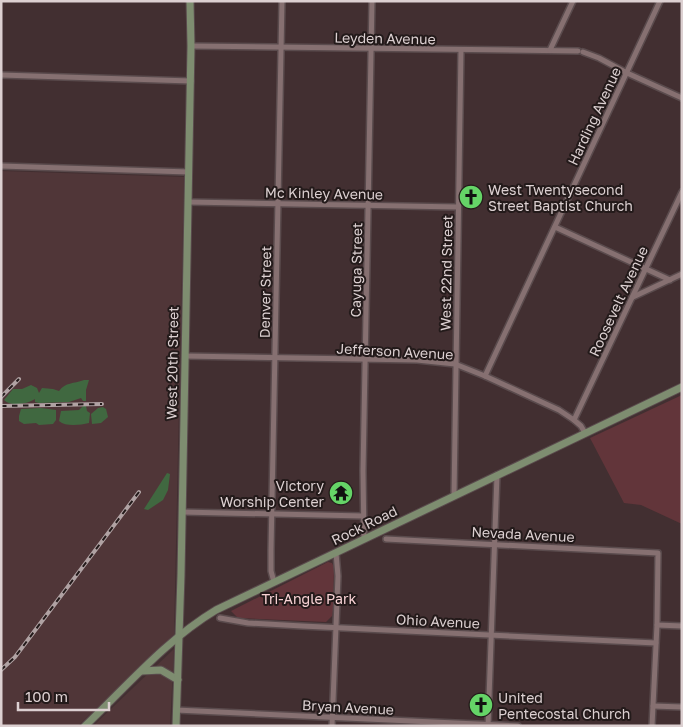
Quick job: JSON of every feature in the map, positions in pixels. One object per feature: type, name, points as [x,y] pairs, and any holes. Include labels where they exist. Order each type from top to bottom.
[{"type":"main road","name":"West 20th Street","points":[[176,726],[189,172],[190,1]]},
{"type":"main road","name":"Rock Road","points":[[86,724],[196,622],[216,610],[682,387]]},
{"type":"main road","points":[[142,671],[162,670],[178,680]]},
{"type":"street","name":"Denver Street","points":[[274,582],[271,571],[282,1]]},
{"type":"street","name":"Cayuga Street","points":[[364,539],[365,359],[372,1]]},
{"type":"street","name":"Harding Avenue","points":[[485,376],[660,1]]},
{"type":"street","points":[[550,50],[571,2]]},
{"type":"street","name":"Leyden Avenue","points":[[191,46],[550,50],[581,52],[599,58],[627,73]]},
{"type":"street","name":"West 22nd Street","points":[[454,496],[461,50]]},
{"type":"street","points":[[627,73],[682,98]]},
{"type":"street","points":[[1,75],[190,81]]},
{"type":"street","points":[[1,166],[189,172]]},
{"type":"street","name":"Roosevelt Avenue","points":[[574,420],[682,192]]},
{"type":"street","name":"Mc Kinley Avenue","points":[[188,202],[458,207]]},
{"type":"street","points":[[555,227],[670,280]]},
{"type":"street","points":[[632,298],[682,274]]},
{"type":"street","name":"Jefferson Avenue","points":[[185,356],[365,359],[456,364],[534,398],[574,420],[585,433]]},
{"type":"street","points":[[488,725],[498,475]]},
{"type":"street","points":[[182,512],[363,516]]},
{"type":"street","name":"Nevada Avenue","points":[[386,538],[658,553],[657,625]]},
{"type":"street","points":[[332,726],[338,576],[336,553]]},
{"type":"street","name":"Ohio Avenue","points":[[220,618],[248,623],[656,643]]},
{"type":"street","points":[[652,726],[657,625],[682,626]]},
{"type":"street","points":[[653,706],[682,708]]},
{"type":"street","name":"Bryan Avenue","points":[[176,710],[518,726]]},
{"type":"shaded area","points":[[1,171],[184,177],[174,635],[78,726],[1,726]]},
{"type":"shaded area","points":[[89,380],[86,390],[86,401],[83,401],[81,398],[69,402],[39,403],[35,402],[35,399],[24,403],[11,404],[4,400],[13,389],[22,389],[31,385],[37,388],[39,393],[42,388],[59,391],[67,385]]},
{"type":"shaded area","points":[[86,406],[87,411],[90,413],[89,423],[69,425],[59,421],[61,411],[79,410]]},
{"type":"shaded area","points":[[103,407],[106,409],[108,417],[101,423],[92,424],[91,414],[98,408]]},
{"type":"shaded area","points":[[41,408],[56,410],[56,420],[53,424],[24,424],[19,421],[21,409]]},
{"type":"shaded area","points":[[167,473],[170,474],[168,490],[163,500],[148,510],[144,509]]},
{"type":"shaded area","points":[[174,649],[170,726],[93,726]]},
{"type":"green space","points":[[682,395],[682,524],[641,505],[624,503],[590,438]]},
{"type":"green space","name":"Tri-Angle Park","points":[[328,562],[332,563],[334,567],[333,610],[332,616],[326,622],[238,618],[231,611]]},
{"type":"railway","points":[[1,397],[19,379]]},
{"type":"railway","points":[[1,406],[102,404]]},
{"type":"railway","points":[[1,670],[15,657],[139,492]]},
{"type":"place","name":"West Twentysecond Street Baptist Church","points":[[471,197]]},
{"type":"place","name":"Victory Worship Center","points":[[341,493]]},
{"type":"place","name":"United Pentecostal Church","points":[[481,705]]}]
